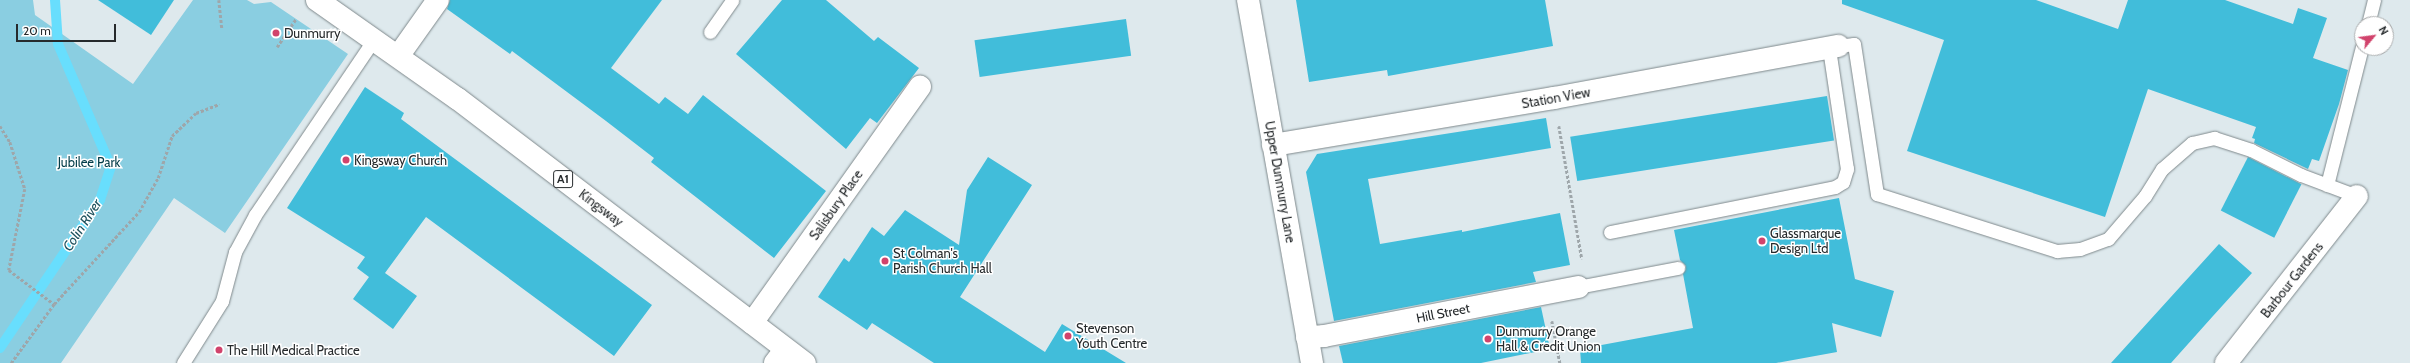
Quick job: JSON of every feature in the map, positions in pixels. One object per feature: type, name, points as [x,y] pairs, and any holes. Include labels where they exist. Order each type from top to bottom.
[{"type":"street","points":[[399,55],[438,0]]},
{"type":"street","name":"Upper Dunmurry Lane","points":[[1248,0],[1312,363]]},
{"type":"street","name":"Kingsway","points":[[309,6],[375,38],[399,55],[752,323],[780,356],[805,363]]},
{"type":"street","name":"Station View","points":[[1273,145],[1554,98],[1834,47]]},
{"type":"street","name":"Salisbury Place","points":[[752,323],[920,87]]},
{"type":"street","name":"Barbour Gardens","points":[[2226,363],[2357,196]]},
{"type":"street","name":"Hill Street","points":[[1307,337],[1324,336],[1582,286]]},
{"type":"lane","points":[[710,32],[732,0]]},
{"type":"lane","points":[[2370,16],[2374,0]]},
{"type":"lane","points":[[183,363],[222,300],[235,252],[255,215],[375,38]]},
{"type":"lane","points":[[1610,232],[1835,187],[1843,182],[1847,169],[1834,47],[1854,44],[1877,194],[2057,252],[2080,249],[2108,239],[2145,196],[2162,169],[2192,143],[2214,138],[2251,150],[2327,185],[2357,196]]},
{"type":"lane","points":[[2327,185],[2360,56]]},
{"type":"lane","points":[[1582,286],[1678,268]]},
{"type":"path","points":[[219,0],[222,28]]},
{"type":"path","points":[[277,47],[309,6]]},
{"type":"path","points":[[1554,98],[1582,286]]},
{"type":"path","points":[[11,363],[54,304],[139,212],[158,178],[172,136],[196,113],[219,104]]},
{"type":"path","points":[[0,126],[10,142],[25,189],[9,270],[54,304]]},
{"type":"path","points":[[1546,293],[1560,363]]},
{"type":"green space","name":"Jubilee Park","points":[[0,0],[33,0],[35,15],[133,84],[193,0],[247,0],[254,4],[271,2],[348,54],[225,233],[174,198],[61,363],[0,363]]},
{"type":"building","points":[[98,0],[174,0],[151,35]]},
{"type":"building","points":[[450,0],[662,0],[611,68],[659,104],[665,97],[688,114],[703,95],[826,191],[774,258],[651,162],[654,158],[606,121],[512,51],[510,54],[447,9]]},
{"type":"building","points":[[782,0],[826,0],[874,41],[878,37],[919,68],[877,123],[870,118],[846,149],[736,54]]},
{"type":"building","points":[[1296,0],[1545,0],[1553,46],[1388,76],[1387,70],[1309,82]]},
{"type":"building","points":[[1842,0],[2036,0],[2118,29],[2128,0],[2225,0],[2293,24],[2298,8],[2327,18],[2313,58],[2348,70],[2339,104],[2319,161],[2312,159],[2308,169],[2254,143],[2255,139],[2252,138],[2256,127],[2148,89],[2105,217],[1907,151],[1944,40],[1842,4]]},
{"type":"building","points":[[1126,19],[1131,56],[980,77],[974,40]]},
{"type":"building","points":[[365,87],[404,113],[401,119],[652,305],[614,356],[426,217],[385,273],[417,296],[393,329],[353,299],[369,277],[357,268],[365,257],[287,208]]},
{"type":"building","points":[[1827,96],[1834,140],[1577,181],[1570,137]]},
{"type":"building","points":[[1546,118],[1551,148],[1368,179],[1380,244],[1462,230],[1462,232],[1560,213],[1570,265],[1533,272],[1536,282],[1334,321],[1306,172],[1317,154]]},
{"type":"building","points":[[988,157],[1032,185],[960,297],[1045,352],[1062,324],[1126,363],[934,363],[872,323],[867,330],[818,297],[844,258],[849,262],[872,227],[884,236],[905,210],[959,245],[967,190]]},
{"type":"building","points":[[2248,157],[2301,184],[2274,238],[2221,210]]},
{"type":"building","points":[[1839,198],[1855,279],[1894,291],[1881,337],[1832,323],[1837,352],[1776,363],[1581,363],[1580,349],[1693,328],[1683,274],[1686,266],[1680,260],[1674,230]]},
{"type":"building","points":[[2219,244],[2252,273],[2171,363],[2111,363]]},
{"type":"building","name":"Dunmurry Orange Hall & Credit Union","points":[[1541,307],[1550,349],[1481,363],[1343,363],[1339,346]]},
{"type":"waterway","name":"Colin River","points":[[0,348],[100,200],[111,167],[58,44],[55,0]]},
{"type":"place","name":"Dunmurry","points":[[276,33]]},
{"type":"place","name":"Kingsway Church","points":[[346,160]]},
{"type":"place","name":"Glassmarque Design Ltd","points":[[1762,241]]},
{"type":"place","name":"St Colman's Parish Church Hall","points":[[885,261]]},
{"type":"place","name":"Stevenson Youth Centre","points":[[1068,336]]},
{"type":"place","name":"Dunmurry Orange Hall & Credit Union","points":[[1488,339]]},
{"type":"place","name":"The Hill Medical Practice","points":[[219,350]]}]
